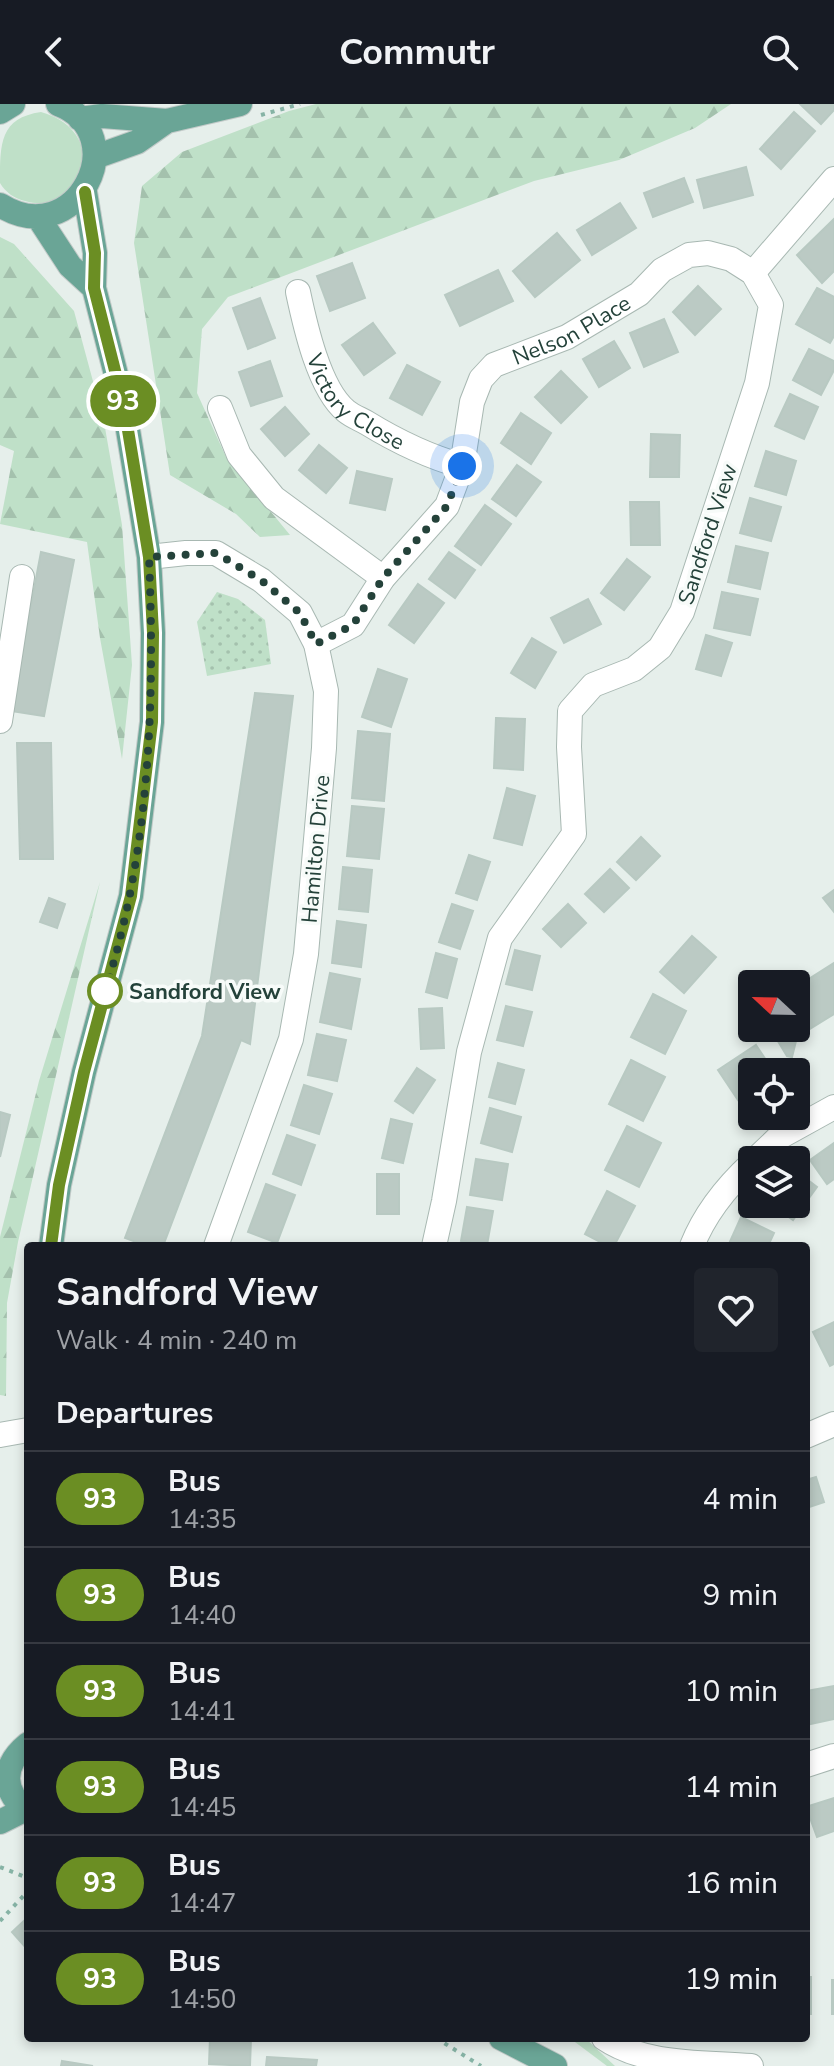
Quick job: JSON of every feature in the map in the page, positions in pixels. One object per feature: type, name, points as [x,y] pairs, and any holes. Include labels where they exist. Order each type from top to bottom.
[{"type":"main road","points":[[0,112],[12,104]]},
{"type":"main road","points":[[0,205],[12,212],[38,217],[64,210],[85,192],[95,157],[93,143],[80,119],[58,104]]},
{"type":"main road","points":[[80,119],[102,116],[167,121],[240,104]]},
{"type":"main road","points":[[95,157],[137,142],[167,121]]},
{"type":"main road","points":[[52,1242],[59,1185],[84,1072],[131,896],[152,722],[153,633],[149,557],[124,406],[94,288],[95,253],[85,192]]},
{"type":"main road","points":[[38,217],[70,266],[94,288]]},
{"type":"main road","points":[[24,1746],[4,1773],[7,1785],[24,1808]]},
{"type":"main road","points":[[0,1822],[24,1812]]},
{"type":"main road","points":[[509,2042],[555,2066]]},
{"type":"street","points":[[753,273],[834,179]]},
{"type":"street","name":"Nelson Place","points":[[316,644],[353,625],[383,578],[447,506],[462,466],[472,402],[481,379],[494,365],[567,337],[639,294],[662,270],[689,255],[708,253],[731,259],[753,273]]},
{"type":"street","name":"Sandford View","points":[[435,1242],[469,1052],[500,938],[574,834],[570,711],[593,685],[634,669],[660,648],[682,612],[757,383],[771,305],[753,273]]},
{"type":"street","name":"Victory Close","points":[[298,292],[309,342],[324,379],[344,410],[429,457],[462,466]]},
{"type":"street","points":[[220,408],[239,455],[274,498],[383,578]]},
{"type":"street","name":"Hamilton Drive","points":[[149,557],[216,553],[261,580],[300,613],[316,644],[326,691],[306,954],[291,1039],[217,1242]]},
{"type":"street","points":[[0,721],[22,577]]},
{"type":"street","points":[[769,1146],[834,1107]]},
{"type":"street","points":[[694,1242],[702,1222],[738,1175]]},
{"type":"street","points":[[810,1434],[834,1424]]},
{"type":"street","points":[[0,1435],[24,1431]]},
{"type":"street","points":[[609,2042],[620,2051],[645,2059],[751,2066]]},
{"type":"path","points":[[0,1867],[24,1876]]},
{"type":"path","points":[[0,1921],[24,1895]]},
{"type":"path","points":[[442,2042],[481,2066]]},
{"type":"green space","points":[[316,104],[731,104],[695,128],[619,160],[534,181],[228,297],[202,329],[197,393],[226,457],[290,535],[260,537],[236,514],[170,475],[134,243],[142,186],[182,152],[289,111]]},
{"type":"green space","points":[[41,112],[63,122],[77,137],[83,153],[82,170],[75,186],[63,197],[46,203],[18,199],[0,183],[5,135],[17,120]]},
{"type":"green space","points":[[0,237],[14,244],[74,311],[104,422],[122,525],[132,665],[122,759],[100,638],[87,542],[0,524],[14,451],[0,445]]},
{"type":"green space","points":[[217,592],[238,599],[265,620],[271,664],[207,676],[197,622]]},
{"type":"green space","points":[[100,882],[18,1242],[7,1303],[6,1396],[0,1395],[0,1237],[39,1081]]},
{"type":"green space","points":[[575,2042],[589,2042],[615,2066],[607,2066]]},
{"type":"building","points":[[800,104],[834,104],[834,110],[821,124]]},
{"type":"building","points":[[794,112],[815,131],[781,169],[760,149]]},
{"type":"building","points":[[746,167],[753,195],[704,208],[697,180]]},
{"type":"building","points":[[684,178],[693,202],[653,217],[644,193]]},
{"type":"building","points":[[620,203],[636,228],[592,255],[577,230]]},
{"type":"building","points":[[834,219],[834,271],[822,283],[797,255]]},
{"type":"building","points":[[557,233],[580,260],[535,297],[513,271]]},
{"type":"building","points":[[352,263],[365,298],[330,311],[317,276]]},
{"type":"building","points":[[498,270],[513,301],[460,326],[445,295]]},
{"type":"building","points":[[698,286],[721,309],[695,335],[673,312]]},
{"type":"building","points":[[817,288],[834,297],[834,336],[830,343],[796,324]]},
{"type":"building","points":[[260,298],[275,338],[248,349],[233,308]]},
{"type":"building","points":[[664,319],[678,352],[644,367],[630,333]]},
{"type":"building","points":[[373,323],[395,353],[364,375],[342,345]]},
{"type":"building","points":[[614,341],[630,368],[599,387],[583,359]]},
{"type":"building","points":[[809,349],[834,361],[834,370],[821,395],[793,380]]},
{"type":"building","points":[[270,361],[282,396],[251,406],[239,372]]},
{"type":"building","points":[[407,365],[440,382],[422,415],[390,398]]},
{"type":"building","points":[[561,371],[587,397],[561,423],[535,397]]},
{"type":"building","points":[[790,394],[818,407],[804,439],[775,426]]},
{"type":"building","points":[[285,407],[309,434],[285,456],[261,429]]},
{"type":"building","points":[[521,413],[551,433],[531,464],[501,443]]},
{"type":"building","points":[[651,434],[680,435],[679,477],[650,477]]},
{"type":"building","points":[[319,445],[347,468],[326,493],[299,470]]},
{"type":"building","points":[[766,451],[796,461],[786,495],[755,486]]},
{"type":"building","points":[[517,465],[541,482],[516,516],[492,499]]},
{"type":"building","points":[[357,471],[392,479],[385,510],[350,503]]},
{"type":"building","points":[[750,498],[781,507],[771,541],[740,533]]},
{"type":"building","points":[[630,502],[659,502],[660,545],[631,545]]},
{"type":"building","points":[[485,505],[511,524],[481,565],[455,546]]},
{"type":"building","points":[[736,546],[768,553],[760,589],[728,582]]},
{"type":"building","points":[[41,552],[74,560],[44,716],[11,711]]},
{"type":"building","points":[[449,552],[475,570],[455,598],[429,579]]},
{"type":"building","points":[[627,559],[650,577],[624,610],[601,593]]},
{"type":"building","points":[[418,584],[444,603],[414,643],[389,625]]},
{"type":"building","points":[[722,592],[758,599],[750,635],[714,628]]},
{"type":"building","points":[[588,599],[601,624],[564,643],[551,618]]},
{"type":"building","points":[[706,635],[732,643],[721,676],[696,669]]},
{"type":"building","points":[[532,638],[556,652],[535,688],[511,673]]},
{"type":"building","points":[[378,669],[407,679],[391,727],[362,717]]},
{"type":"building","points":[[255,693],[293,696],[250,1044],[241,1040],[165,1242],[136,1242],[125,1238],[202,1036]]},
{"type":"building","points":[[496,718],[525,719],[523,770],[494,768]]},
{"type":"building","points":[[358,731],[390,734],[384,801],[352,798]]},
{"type":"building","points":[[17,743],[51,743],[53,859],[20,859]]},
{"type":"building","points":[[507,788],[535,796],[522,845],[494,838]]},
{"type":"building","points":[[352,806],[384,809],[379,859],[347,856]]},
{"type":"building","points":[[641,837],[660,856],[636,880],[617,862]]},
{"type":"building","points":[[469,855],[490,862],[477,900],[456,893]]},
{"type":"building","points":[[343,867],[372,870],[368,912],[339,909]]},
{"type":"building","points":[[610,869],[629,888],[604,912],[585,894]]},
{"type":"building","points":[[834,890],[834,912],[823,898]]},
{"type":"building","points":[[49,898],[65,904],[57,928],[40,922]]},
{"type":"building","points":[[452,904],[473,911],[460,949],[439,942]]},
{"type":"building","points":[[568,904],[586,923],[561,947],[543,929]]},
{"type":"building","points":[[337,921],[366,925],[361,967],[332,963]]},
{"type":"building","points":[[692,936],[716,957],[684,993],[660,972]]},
{"type":"building","points":[[515,950],[540,956],[532,990],[506,984]]},
{"type":"building","points":[[436,953],[457,959],[447,998],[426,992]]},
{"type":"building","points":[[834,963],[834,1014],[810,1029],[810,978]]},
{"type":"building","points":[[330,973],[360,979],[351,1029],[320,1022]]},
{"type":"building","points":[[653,994],[686,1011],[665,1054],[631,1037]]},
{"type":"building","points":[[506,1006],[532,1012],[523,1046],[497,1040]]},
{"type":"building","points":[[442,1008],[444,1048],[421,1049],[419,1009]]},
{"type":"building","points":[[317,1034],[346,1040],[337,1081],[308,1075]]},
{"type":"building","points":[[778,1042],[796,1042],[792,1057],[787,1056]]},
{"type":"building","points":[[756,1045],[765,1058],[738,1058],[738,1100],[718,1070]]},
{"type":"building","points":[[631,1060],[665,1077],[643,1121],[609,1104]]},
{"type":"building","points":[[498,1063],[524,1070],[515,1104],[489,1097]]},
{"type":"building","points":[[417,1068],[435,1080],[413,1113],[395,1101]]},
{"type":"building","points":[[304,1085],[332,1094],[319,1134],[291,1125]]},
{"type":"building","points":[[490,1108],[521,1117],[512,1152],[481,1143]]},
{"type":"building","points":[[0,1112],[10,1115],[0,1157]]},
{"type":"building","points":[[391,1119],[412,1124],[403,1163],[382,1158]]},
{"type":"building","points":[[627,1126],[661,1143],[639,1187],[605,1170]]},
{"type":"building","points":[[287,1135],[315,1145],[301,1185],[273,1174]]},
{"type":"building","points":[[834,1143],[834,1179],[827,1184],[810,1160]]},
{"type":"building","points":[[476,1159],[508,1164],[502,1200],[470,1195]]},
{"type":"building","points":[[377,1174],[399,1174],[399,1214],[377,1214]]},
{"type":"building","points":[[810,1182],[817,1187],[810,1197]]},
{"type":"building","points":[[266,1184],[295,1195],[277,1242],[248,1232]]},
{"type":"building","points":[[607,1191],[635,1206],[616,1242],[600,1242],[585,1234]]},
{"type":"building","points":[[467,1207],[493,1211],[488,1242],[461,1241]]},
{"type":"building","points":[[743,1218],[774,1233],[770,1242],[730,1242]]},
{"type":"building","points":[[834,1322],[834,1364],[830,1366],[813,1332]]},
{"type":"building","points":[[816,1477],[824,1502],[810,1507],[810,1479]]},
{"type":"building","points":[[834,1686],[834,1719],[810,1724],[810,1690]]},
{"type":"building","points":[[834,1798],[834,1831],[817,1837],[810,1818],[810,1806]]},
{"type":"building","points":[[24,1921],[24,1946],[12,1932]]},
{"type":"building","points":[[834,1980],[834,2014],[832,2014]]},
{"type":"building","points":[[210,2042],[251,2042],[250,2066],[209,2064]]},
{"type":"building","points":[[267,2057],[317,2060],[316,2066],[266,2066]]},
{"type":"building","points":[[62,2061],[93,2066],[61,2066]]},
{"type":"bus line","name":"93","points":[[52,1242],[59,1185],[84,1072],[131,896],[152,722],[153,633],[149,557],[124,406],[94,288],[95,253],[85,192]]},
{"type":"place","name":"Sandford View","points":[[105,991]]},
{"type":"route","points":[[105,991],[131,896],[152,722],[153,633],[149,557],[216,553],[261,580],[300,613],[316,644],[353,625],[383,578],[447,506],[462,466]]}]
